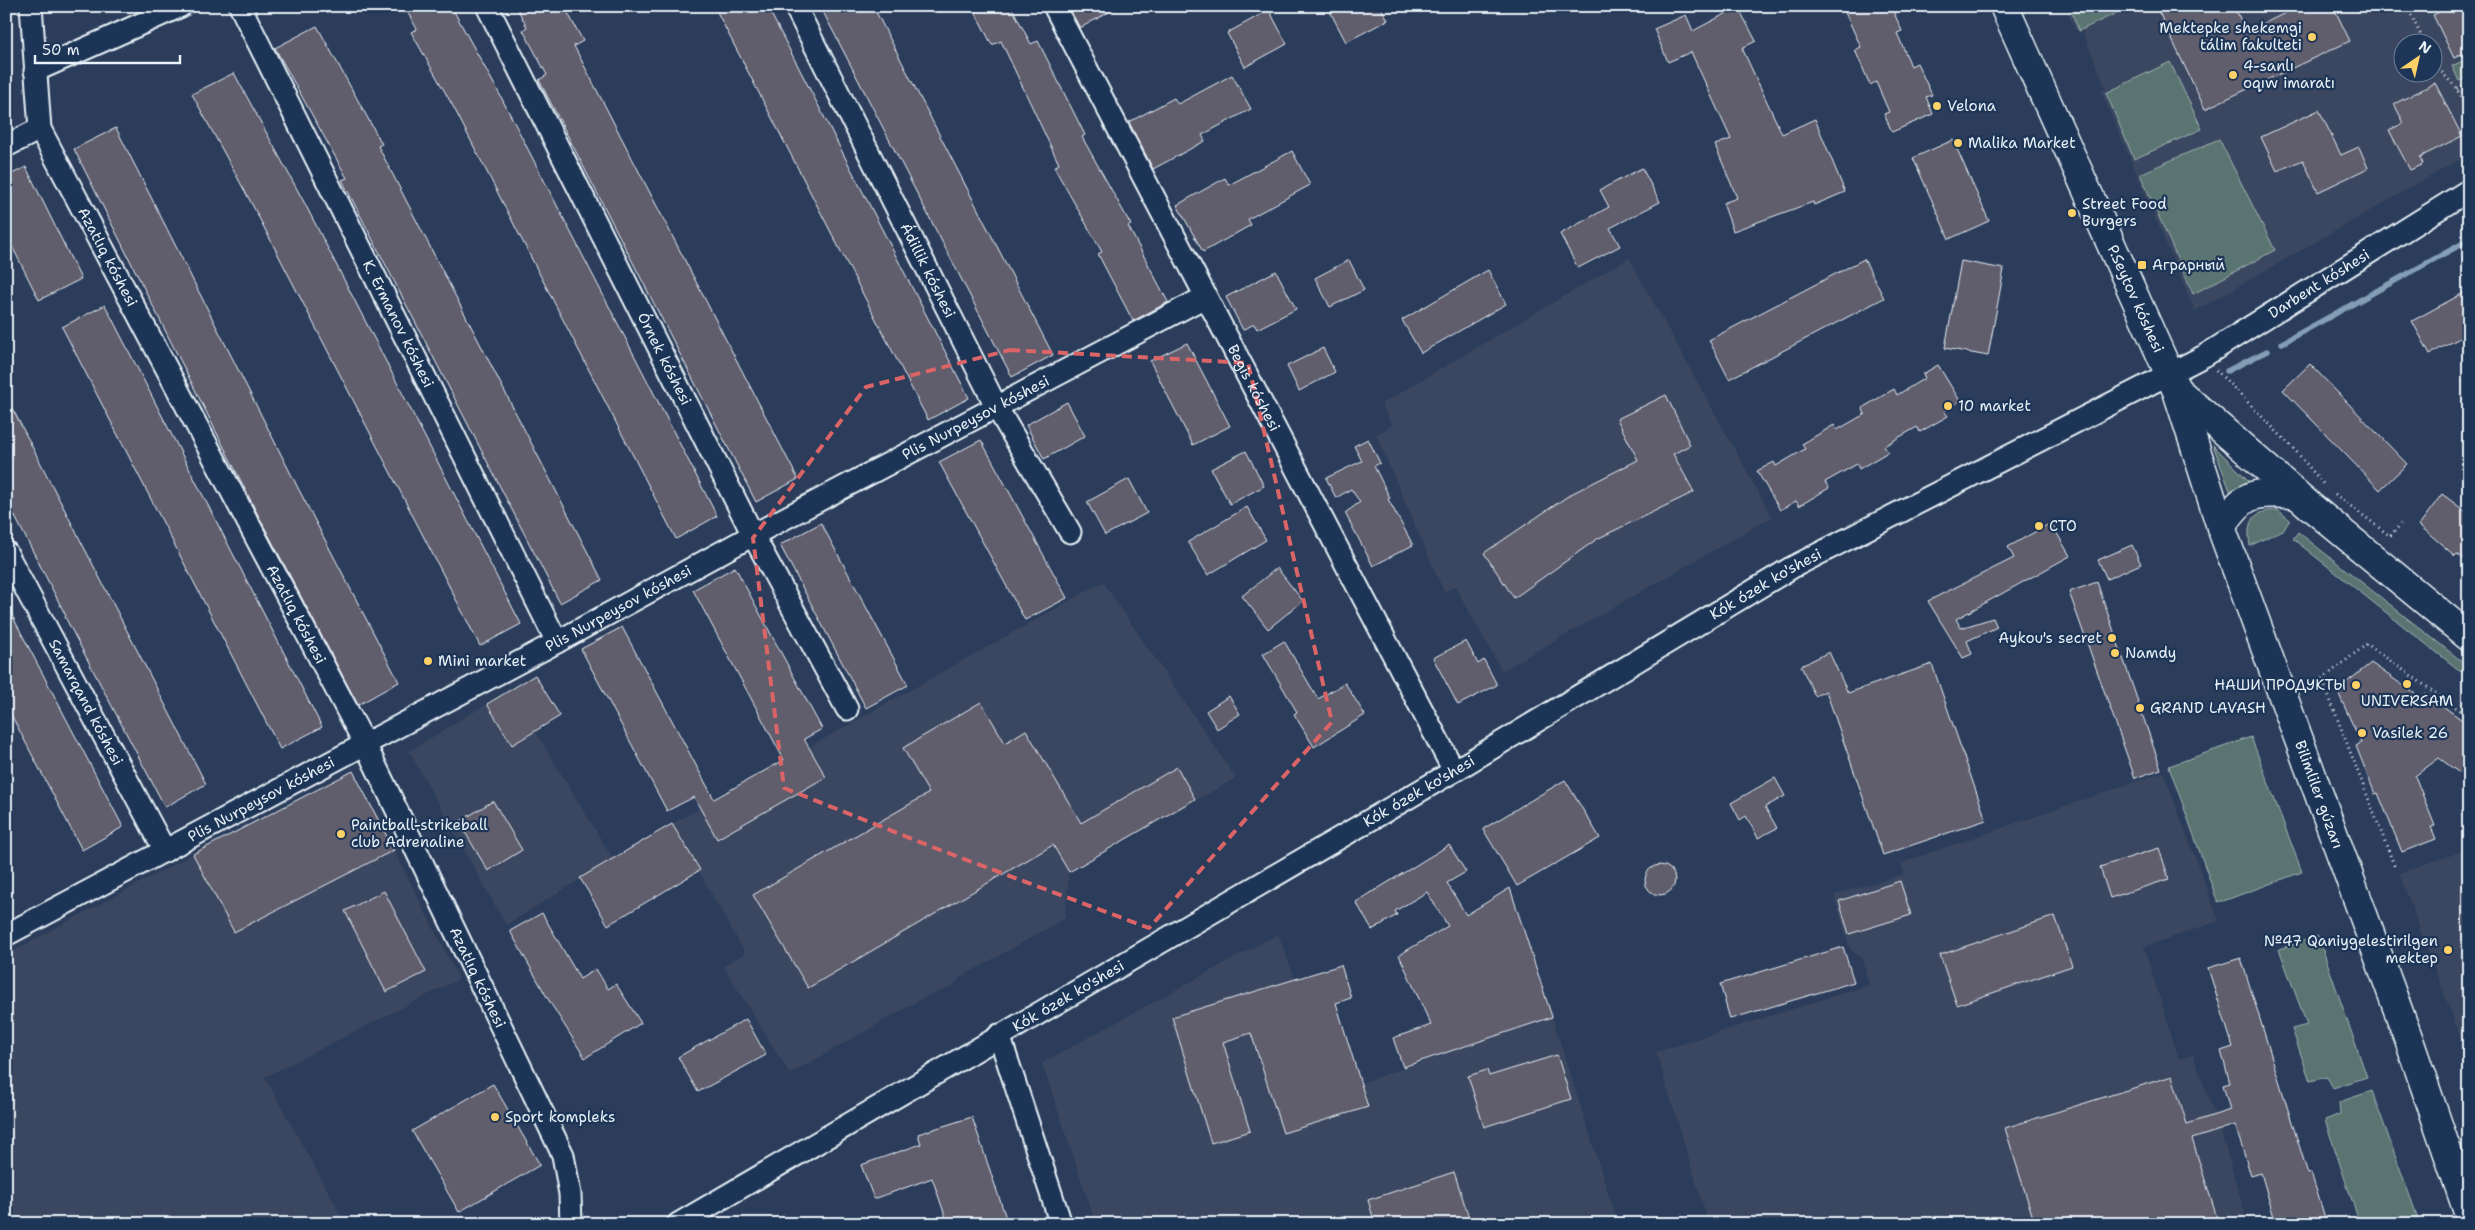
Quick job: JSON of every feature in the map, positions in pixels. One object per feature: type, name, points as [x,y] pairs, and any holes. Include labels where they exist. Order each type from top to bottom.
[{"type":"main road","name":"P.Seytov kóshesi","points":[[2004,6],[2173,383]]},
{"type":"main road","points":[[2173,383],[2296,494],[2469,637]]},
{"type":"main road","name":"Bilimliler gúzarı","points":[[2173,383],[2221,528],[2409,1040],[2469,1215]]},
{"type":"main road","points":[[2221,528],[2234,509],[2246,497],[2260,493],[2296,494]]},
{"type":"street","name":"Azatlıq kóshesi","points":[[31,6],[40,129],[365,744],[562,1155],[570,1194],[571,1224]]},
{"type":"street","points":[[36,71],[181,6]]},
{"type":"street","name":"K. Ermanov kóshesi","points":[[240,6],[556,642]]},
{"type":"street","name":"Órnek kóshesi","points":[[487,6],[753,535],[847,709]]},
{"type":"street","name":"Ádillik kóshesi","points":[[795,6],[997,408],[1070,532]]},
{"type":"street","name":"Begis kóshesi","points":[[1054,6],[1454,771]]},
{"type":"street","points":[[6,146],[40,129]]},
{"type":"street","name":"Darbent kóshesi","points":[[2173,383],[2204,356],[2469,190]]},
{"type":"street","name":"Plis Nurpeysov kóshesi","points":[[6,935],[753,535],[1205,297]]},
{"type":"street","name":"Kók ózek ko'shesi","points":[[678,1224],[1454,771],[1791,568],[2173,383]]},
{"type":"street","name":"Samarqand kóshesi","points":[[6,552],[164,851]]},
{"type":"street","points":[[999,1035],[1061,1224]]},
{"type":"path","points":[[2407,6],[2419,32]]},
{"type":"path","points":[[2409,11],[2419,6]]},
{"type":"path","points":[[2442,72],[2457,89],[2469,114]]},
{"type":"path","points":[[2457,89],[2469,84]]},
{"type":"path","points":[[2204,356],[2228,384],[2294,449],[2325,486],[2390,536],[2401,524]]},
{"type":"path","points":[[2394,865],[2322,679],[2367,644],[2469,717]]},
{"type":"path","points":[[2469,859],[2466,868],[2469,876]]},
{"type":"highlighted area","points":[[1010,350],[1248,363],[1332,722],[1149,928],[940,850],[784,788],[753,538],[866,387]]},
{"type":"shaded area","points":[[2065,6],[2469,6],[2469,154],[2195,311],[2101,91],[2106,89],[2081,28],[2075,30]]},
{"type":"shaded area","points":[[1629,258],[1772,517],[1502,671],[1455,586],[1444,592],[1376,435],[1392,425],[1381,404]]},
{"type":"shaded area","points":[[1103,582],[1236,778],[1069,872],[1065,918],[960,978],[953,986],[927,996],[790,1074],[723,966],[745,953],[672,824]]},
{"type":"shaded area","points":[[487,704],[512,745],[535,731],[613,859],[506,925],[409,751]]},
{"type":"shaded area","points":[[2163,772],[2219,921],[2144,947],[2179,1059],[2193,1055],[2220,1129],[2248,1224],[1709,1224],[1656,1052],[1869,985],[1862,958],[1850,949],[1834,895],[1904,874],[1901,863]]},
{"type":"shaded area","name":"№47 Qaniygelestirilgen mektep","points":[[2469,849],[2469,1060],[2399,873]]},
{"type":"shaded area","points":[[394,850],[459,979],[265,1077],[346,1224],[6,1224],[6,955],[193,854]]},
{"type":"shaded area","points":[[1278,934],[1295,979],[1341,965],[1351,998],[1336,1003],[1361,1083],[1552,1017],[1618,1224],[1096,1224],[1042,1063]]},
{"type":"green space","points":[[2069,6],[2131,6],[2079,31]]},
{"type":"green space","points":[[2469,58],[2469,77],[2459,81],[2452,66]]},
{"type":"green space","points":[[2170,62],[2202,129],[2134,159],[2106,93]]},
{"type":"green space","points":[[2219,139],[2275,250],[2193,294],[2140,174]]},
{"type":"green space","points":[[2213,445],[2256,488],[2233,499]]},
{"type":"green space","points":[[2278,510],[2290,520],[2284,529],[2250,546],[2249,530],[2253,519],[2262,513]]},
{"type":"green space","points":[[2298,532],[2469,667],[2469,678],[2293,539]]},
{"type":"green space","points":[[2251,737],[2302,872],[2218,903],[2169,766]]},
{"type":"green space","points":[[2318,936],[2367,1077],[2333,1088],[2327,1077],[2310,1081],[2292,1029],[2307,1025],[2279,949]]},
{"type":"green space","points":[[2372,1091],[2420,1224],[2360,1224],[2325,1120],[2340,1114],[2339,1102]]},
{"type":"building","points":[[404,6],[451,6],[500,95],[717,516],[676,539],[454,108],[411,32],[417,29]]},
{"type":"building","points":[[516,6],[564,6],[583,41],[574,46],[798,479],[756,502],[539,80],[547,75],[523,30],[527,27]]},
{"type":"building","points":[[714,6],[767,6],[969,398],[928,420]]},
{"type":"building","points":[[820,6],[873,6],[1053,355],[1012,377]]},
{"type":"building","points":[[972,6],[1011,6],[1031,44],[1038,41],[1085,135],[1082,137],[1131,225],[1128,226],[1168,302],[1133,321],[1098,254],[1102,252],[1054,167],[1059,164],[1001,41],[992,45]]},
{"type":"building","points":[[1068,6],[1120,6],[1080,28]]},
{"type":"building","points":[[1327,6],[1380,6],[1388,20],[1346,42]]},
{"type":"building","points":[[1842,6],[1891,6],[1902,31],[1897,33],[1911,66],[1917,63],[1932,95],[1926,97],[1933,114],[1892,132],[1884,114],[1889,112],[1876,82],[1870,85],[1855,50],[1861,47]]},
{"type":"building","name":"4-sanlı oqıw imaratı","points":[[2156,6],[2234,6],[2246,32],[2300,6],[2333,6],[2350,41],[2205,109]]},
{"type":"building","points":[[2452,6],[2469,6],[2469,51],[2454,58],[2433,15]]},
{"type":"building","points":[[1738,7],[1756,41],[1742,48],[1782,134],[1815,119],[1845,192],[1814,205],[1813,202],[1733,231],[1723,203],[1737,198],[1715,145],[1731,139],[1691,52],[1668,62],[1654,29],[1686,15],[1693,31]]},
{"type":"building","points":[[1269,10],[1287,44],[1245,67],[1227,33]]},
{"type":"building","points":[[317,26],[382,144],[378,146],[602,580],[560,603],[342,180],[347,178],[275,48]]},
{"type":"building","points":[[234,73],[304,202],[521,624],[480,646],[254,208],[192,94]]},
{"type":"building","points":[[1232,75],[1251,109],[1202,135],[1205,141],[1153,169],[1129,122],[1174,98],[1178,104]]},
{"type":"building","points":[[2435,83],[2462,136],[2420,157],[2423,164],[2410,170],[2389,130],[2404,123],[2394,104]]},
{"type":"building","points":[[2319,110],[2341,155],[2359,147],[2368,168],[2318,192],[2303,160],[2277,171],[2261,137]]},
{"type":"building","points":[[116,128],[298,488],[399,682],[358,705],[258,515],[74,149]]},
{"type":"building","points":[[1953,140],[1989,221],[1949,239],[1913,158]]},
{"type":"building","points":[[1292,151],[1310,185],[1248,219],[1251,225],[1203,252],[1177,205],[1225,178],[1229,185]]},
{"type":"building","points":[[26,167],[81,279],[39,300],[6,234],[6,177]]},
{"type":"building","points":[[1642,168],[1660,202],[1610,228],[1620,246],[1578,268],[1560,234],[1609,207],[1600,190]]},
{"type":"building","points":[[1864,259],[1884,298],[1729,379],[1709,340]]},
{"type":"building","points":[[1349,260],[1364,290],[1330,307],[1315,278]]},
{"type":"building","points":[[1961,261],[2004,269],[1988,356],[1945,348]]},
{"type":"building","points":[[1488,270],[1506,304],[1421,353],[1402,320]]},
{"type":"building","points":[[1276,271],[1296,309],[1257,329],[1254,324],[1243,330],[1226,297]]},
{"type":"building","points":[[2469,290],[2469,333],[2430,354],[2412,321]]},
{"type":"building","points":[[105,305],[322,727],[280,749],[62,327]]},
{"type":"building","points":[[1187,343],[1230,426],[1193,445],[1150,361]]},
{"type":"building","points":[[1323,348],[1335,372],[1299,391],[1287,366]]},
{"type":"building","points":[[2310,364],[2407,464],[2380,490],[2283,390]]},
{"type":"building","points":[[1938,365],[1960,401],[1944,411],[1948,416],[1920,432],[1917,427],[1884,446],[1888,452],[1859,469],[1857,464],[1825,482],[1829,488],[1799,506],[1796,501],[1780,510],[1757,471],[1774,462],[1776,466],[1805,449],[1802,444],[1834,425],[1837,430],[1865,414],[1862,408],[1894,389],[1897,395],[1925,378],[1923,374]]},
{"type":"building","points":[[1666,395],[1690,445],[1673,454],[1694,492],[1597,539],[1514,598],[1484,553],[1571,494],[1638,460],[1617,419]]},
{"type":"building","points":[[6,396],[206,784],[165,807],[65,617],[6,499]]},
{"type":"building","points":[[1067,402],[1085,436],[1044,459],[1026,425]]},
{"type":"building","points":[[1368,439],[1380,463],[1374,466],[1390,498],[1388,499],[1413,545],[1373,566],[1345,513],[1360,502],[1351,489],[1336,498],[1326,478],[1362,461],[1354,446]]},
{"type":"building","points":[[981,440],[1067,598],[1025,620],[939,462]]},
{"type":"building","points":[[1246,451],[1264,486],[1230,504],[1211,469]]},
{"type":"building","points":[[1129,479],[1147,513],[1105,535],[1087,502]]},
{"type":"building","points":[[2442,494],[2469,514],[2469,562],[2457,554],[2455,556],[2419,525]]},
{"type":"building","points":[[1247,507],[1266,540],[1208,575],[1188,542]]},
{"type":"building","points":[[821,523],[908,685],[866,708],[780,545]]},
{"type":"building","points":[[2051,523],[2070,556],[1956,619],[1961,628],[1993,618],[1997,627],[1967,641],[1972,654],[1963,658],[1928,601],[2014,558],[2008,547]]},
{"type":"building","points":[[2132,545],[2141,564],[2107,579],[2098,560]]},
{"type":"building","points":[[735,567],[822,729],[804,739],[826,777],[717,839],[694,797],[667,811],[581,649],[622,627],[714,799],[784,760],[693,590]]},
{"type":"building","points":[[1277,568],[1303,601],[1268,629],[1242,596]]},
{"type":"building","points":[[2097,582],[2161,769],[2135,778],[2069,592]]},
{"type":"building","points":[[6,604],[123,827],[82,850],[6,705]]},
{"type":"building","points":[[1284,641],[1318,699],[1345,683],[1365,715],[1314,747],[1294,714],[1297,712],[1263,654]]},
{"type":"building","points":[[1466,641],[1478,664],[1484,660],[1497,685],[1458,705],[1433,658]]},
{"type":"building","points":[[1829,652],[1848,693],[1932,664],[1986,820],[1883,855],[1826,691],[1815,696],[1801,666]]},
{"type":"building","points":[[2371,663],[2421,698],[2425,693],[2469,725],[2469,780],[2439,758],[2415,776],[2435,826],[2431,827],[2436,839],[2402,852],[2378,793],[2375,794],[2356,746],[2361,743],[2337,690]]},
{"type":"building","points":[[535,675],[560,716],[512,745],[487,704]]},
{"type":"building","points":[[1229,696],[1240,714],[1217,729],[1206,711]]},
{"type":"building","points":[[981,702],[1005,743],[1026,730],[1081,823],[1177,767],[1195,799],[1069,872],[1053,845],[808,988],[753,895],[929,793],[903,748]]},
{"type":"building","points":[[353,771],[394,850],[234,932],[193,854]]},
{"type":"building","points":[[1775,778],[1785,796],[1765,807],[1777,828],[1758,838],[1746,816],[1740,820],[1731,803]]},
{"type":"building","points":[[1565,780],[1600,838],[1517,886],[1483,829]]},
{"type":"building","points":[[493,801],[522,850],[488,871],[459,822]]},
{"type":"building","points":[[672,824],[700,870],[608,925],[580,878]]},
{"type":"building","points":[[1449,845],[1466,872],[1447,883],[1466,915],[1510,888],[1552,1017],[1403,1067],[1393,1038],[1431,1025],[1399,955],[1448,926],[1427,892],[1395,911],[1397,915],[1372,930],[1356,902]]},
{"type":"building","points":[[2159,848],[2169,879],[2110,898],[2100,867]]},
{"type":"building","points":[[1660,865],[1671,869],[1675,880],[1671,891],[1660,895],[1649,891],[1645,880],[1649,869]]},
{"type":"building","points":[[1900,881],[1911,915],[1849,934],[1839,901]]},
{"type":"building","points":[[384,891],[426,972],[386,992],[345,911]]},
{"type":"building","points":[[542,913],[580,979],[596,969],[608,989],[616,984],[641,1023],[585,1058],[548,999],[510,931]]},
{"type":"building","points":[[2055,916],[2072,966],[1957,1005],[1940,955]]},
{"type":"building","points":[[1843,947],[1854,982],[1730,1019],[1720,984]]},
{"type":"building","points":[[2241,958],[2308,1174],[2311,1173],[2327,1224],[2276,1224],[2261,1173],[2251,1176],[2235,1125],[2192,1139],[2219,1224],[2035,1224],[2005,1128],[2172,1076],[2187,1124],[2230,1110],[2223,1085],[2230,1083],[2221,1051],[2233,1047],[2208,968]]},
{"type":"building","points":[[1341,965],[1351,998],[1336,1003],[1368,1107],[1283,1133],[1251,1033],[1223,1042],[1250,1131],[1211,1143],[1172,1017]]},
{"type":"building","points":[[746,1019],[766,1055],[698,1092],[678,1057]]},
{"type":"building","points":[[1557,1055],[1571,1099],[1484,1127],[1468,1076],[1487,1070],[1489,1076]]},
{"type":"building","points":[[493,1084],[540,1165],[459,1212],[412,1131]]},
{"type":"building","points":[[972,1117],[1008,1224],[948,1224],[932,1178],[874,1199],[861,1165],[921,1144],[918,1134]]},
{"type":"building","points":[[1454,1172],[1471,1224],[1375,1224],[1368,1200]]},
{"type":"waterway","points":[[2282,343],[2469,240]]},
{"type":"waterway","points":[[2227,371],[2267,351]]},
{"type":"place","name":"Mektepke shekemgi tálim fakulteti","points":[[2312,37]]},
{"type":"place","name":"4-sanlı oqıw imaratı","points":[[2233,75]]},
{"type":"place","name":"Velona","points":[[1937,106]]},
{"type":"place","name":"Malika Market","points":[[1958,143]]},
{"type":"place","name":"Street Food Burgers","points":[[2072,213]]},
{"type":"place","name":"Аграрный","points":[[2142,265]]},
{"type":"place","name":"10 market","points":[[1948,406]]},
{"type":"place","name":"СТО","points":[[2039,526]]},
{"type":"place","name":"Aykou's secret","points":[[2112,638]]},
{"type":"place","name":"Namdy","points":[[2115,653]]},
{"type":"place","name":"Mini market","points":[[428,661]]},
{"type":"place","name":"UNIVERSAM","points":[[2407,684]]},
{"type":"place","name":"НАШИ ПРОДУКТЫ","points":[[2356,685]]},
{"type":"place","name":"GRAND LAVASH","points":[[2140,708]]},
{"type":"place","name":"Vasilek 26","points":[[2362,733]]},
{"type":"place","name":"Paintball-strikeball club Adrenaline","points":[[341,834]]},
{"type":"place","name":"№47 Qaniygelestirilgen mektep","points":[[2448,950]]},
{"type":"place","name":"Sport kompleks","points":[[495,1117]]}]
